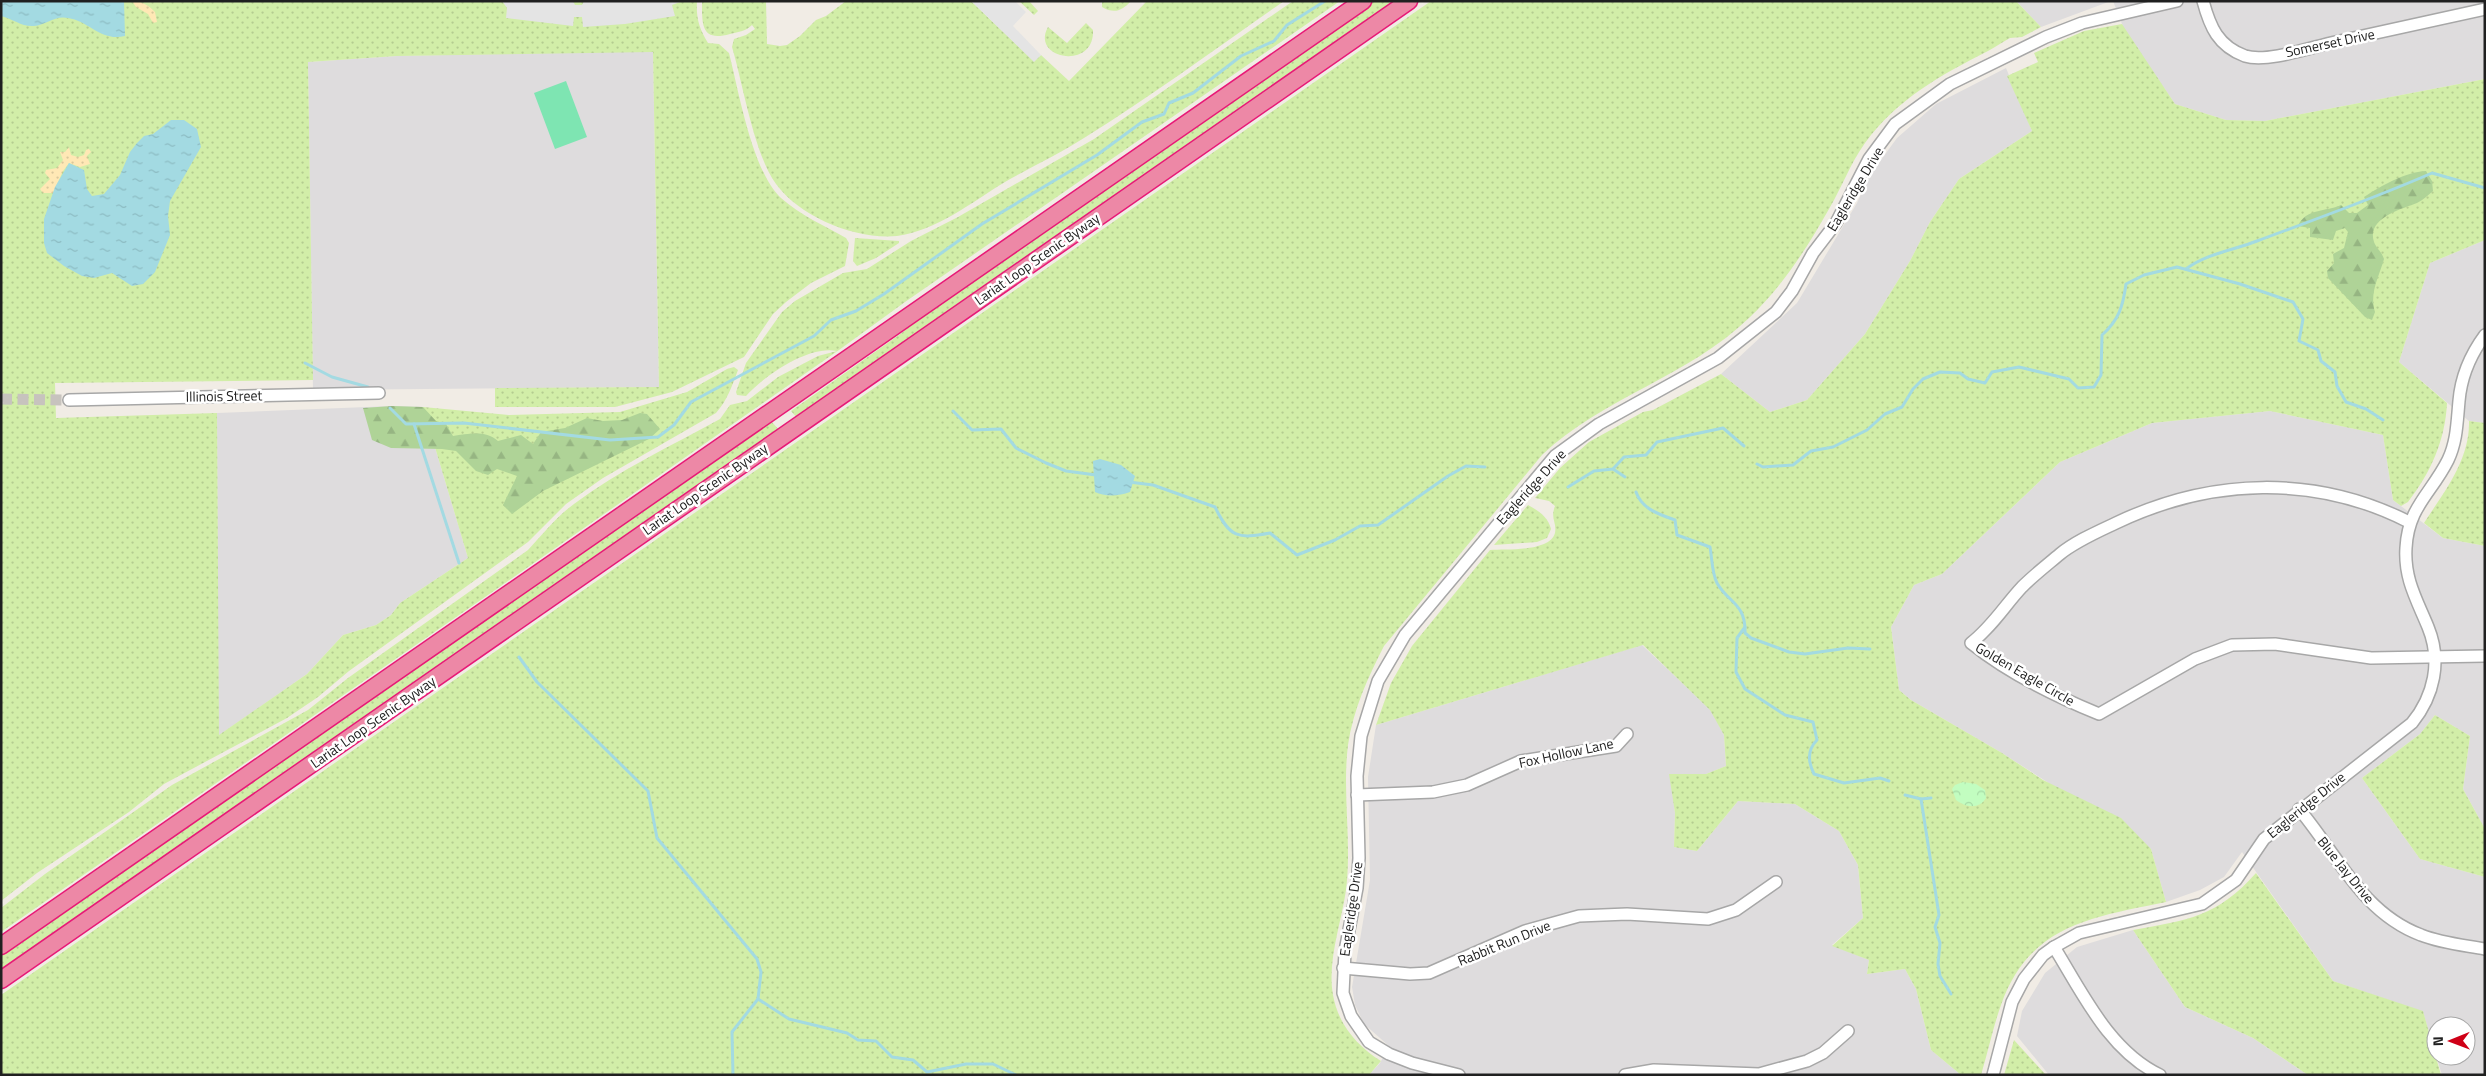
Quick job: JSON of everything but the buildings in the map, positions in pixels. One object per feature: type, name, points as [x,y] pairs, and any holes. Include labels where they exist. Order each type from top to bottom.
[{"type":"highway","name":"Lariat Loop Scenic Byway","points":[[1,946],[1363,1]]},
{"type":"highway","name":"Lariat Loop Scenic Byway","points":[[1,980],[1409,1]]},
{"type":"highway","points":[[776,409],[790,430]]},
{"type":"street","name":"Eagleridge Drive","points":[[1459,1075],[1396,1057],[1370,1042],[1351,1016],[1342,993],[1343,968],[1357,888],[1359,858],[1357,795],[1361,736],[1378,681],[1405,635],[1555,456],[1599,424],[1718,358],[1776,312],[1792,292],[1813,253],[1836,223],[1870,159],[1895,124],[1950,84],[2046,36],[2082,23],[2176,1]]},
{"type":"street","name":"Somerset Drive","points":[[2203,1],[2210,26],[2218,39],[2230,49],[2247,56],[2282,54],[2485,9]]},
{"type":"street","points":[[2411,518],[2448,460],[2457,429],[2462,384],[2469,362],[2485,335]]},
{"type":"street","name":"Illinois Street","points":[[69,400],[379,393]]},
{"type":"street","name":"Golden Eagle Circle","points":[[2411,518],[2321,493],[2287,488],[2224,489],[2181,497],[2148,507],[2096,532],[2062,553],[2022,587],[1980,636],[1971,643],[1984,654],[2062,699],[2099,714],[2195,659],[2232,645],[2275,644],[2371,658],[2434,657]]},
{"type":"street","name":"Eagleridge Drive","points":[[1993,1075],[2012,1002],[2024,979],[2043,955],[2079,933],[2202,904],[2236,880],[2264,839],[2412,723],[2422,711],[2430,696],[2434,677],[2434,657],[2428,627],[2408,577],[2406,562],[2411,518]]},
{"type":"street","points":[[2434,657],[2485,656]]},
{"type":"street","name":"Fox Hollow Lane","points":[[1357,795],[1433,792],[1467,785],[1521,761],[1616,746],[1627,734]]},
{"type":"street","name":"Blue Jay Drive","points":[[2299,810],[2362,895],[2385,916],[2420,935],[2454,944],[2485,949]]},
{"type":"street","name":"Rabbit Run Drive","points":[[1343,968],[1410,974],[1429,973],[1525,931],[1579,916],[1627,914],[1708,919],[1736,910],[1776,882]]},
{"type":"street","points":[[2054,947],[2115,1040],[2137,1060],[2160,1075]]},
{"type":"street","points":[[1625,1075],[1654,1070],[1759,1074],[1807,1061],[1823,1053],[1848,1031]]},
{"type":"shaded area","points":[[502,1],[573,1],[575,5],[582,5],[584,1],[683,1],[672,5],[675,16],[625,24],[583,27],[582,17],[574,17],[573,26],[506,18],[507,8]]},
{"type":"shaded area","points":[[971,1],[1015,1],[1026,12],[1013,26],[1041,55],[1034,62]]},
{"type":"shaded area","points":[[2016,1],[2111,1],[2041,27]]},
{"type":"shaded area","points":[[2113,1],[2485,1],[2485,79],[2265,121],[2226,120],[2175,104],[2124,29]]},
{"type":"shaded area","points":[[653,51],[659,387],[313,390],[308,62],[397,56]]},
{"type":"shaded area","points":[[2006,68],[2032,131],[1959,179],[1930,222],[1910,261],[1865,334],[1807,400],[1770,412],[1721,374],[1797,303],[1857,203],[1870,175],[1897,138],[1936,104]]},
{"type":"shaded area","points":[[2485,240],[2485,423],[2469,421],[2399,362],[2430,263]]},
{"type":"shaded area","points":[[392,406],[423,407],[468,558],[400,603],[391,615],[376,625],[343,635],[307,674],[218,736],[217,413]]},
{"type":"shaded area","points":[[2270,411],[2383,435],[2393,500],[2443,538],[2485,546],[2485,829],[2463,789],[2470,736],[2435,715],[2420,734],[2362,778],[2420,859],[2485,877],[2485,1075],[2442,1075],[2439,1066],[2476,1066],[2476,1016],[2426,1016],[2426,1022],[2423,1012],[2333,981],[2242,852],[2224,877],[2200,890],[2166,902],[2151,849],[2002,753],[1911,700],[1899,690],[1891,627],[1914,585],[1942,574],[2060,462],[2152,423]]},
{"type":"shaded area","points":[[1642,645],[1711,710],[1724,735],[1726,766],[1706,774],[1670,774],[1675,813],[1674,847],[1697,851],[1738,801],[1795,804],[1839,831],[1858,865],[1863,918],[1832,945],[1869,960],[1867,974],[1905,969],[1916,989],[1931,1050],[1961,1075],[1369,1075],[1380,1063],[1389,1046],[1364,1024],[1355,1005],[1352,987],[1370,880],[1368,777],[1376,725]]},
{"type":"shaded area","points":[[2133,930],[2185,1007],[2253,1038],[2308,1075],[2049,1075],[2017,1036],[2022,1011],[2045,973],[2077,947]]},
{"type":"green space","points":[[1,1],[697,1],[699,23],[708,43],[719,44],[729,53],[754,151],[771,186],[788,204],[846,238],[849,243],[845,266],[811,283],[786,302],[773,314],[744,357],[672,392],[615,407],[495,407],[495,388],[659,387],[653,52],[397,56],[308,62],[313,380],[55,383],[56,418],[217,413],[219,735],[307,674],[343,635],[376,625],[391,615],[400,603],[468,558],[423,407],[509,415],[620,412],[687,392],[727,369],[734,367],[738,370],[726,398],[716,413],[603,478],[566,504],[528,542],[349,671],[318,697],[287,718],[164,784],[129,812],[37,873],[1,901]]},
{"type":"green space","points":[[702,1],[766,1],[767,44],[780,46],[787,45],[800,36],[816,20],[826,16],[846,1],[971,1],[1034,61],[1041,55],[1069,81],[1147,1],[1284,1],[1110,122],[1005,182],[967,207],[926,228],[897,236],[881,236],[847,230],[830,224],[799,207],[776,184],[768,171],[755,137],[732,47],[734,39],[746,35],[755,29],[752,25],[742,31],[713,36],[705,30],[703,24]]},
{"type":"green space","points":[[1019,1],[1029,1],[1038,11],[1034,15]]},
{"type":"green space","points":[[1102,1],[1131,1],[1121,9],[1114,11],[1102,7]]},
{"type":"green space","points":[[1293,1],[1340,1],[905,302],[839,350],[498,588],[1,932],[1,908],[45,874],[172,785],[308,710],[348,678],[528,550],[561,514],[591,492],[627,469],[720,419],[730,405],[747,401],[778,377],[818,356],[837,351],[826,350],[801,357],[764,379],[746,396],[737,395],[736,392],[746,363],[782,312],[795,301],[843,273],[867,269],[911,241],[958,217],[1094,139]]},
{"type":"green space","points":[[1372,1],[1399,1],[798,419],[791,411],[899,335],[936,306]]},
{"type":"green space","points":[[1431,1],[2016,1],[2041,27],[2022,37],[2010,38],[1953,69],[1891,113],[1865,143],[1812,238],[1783,280],[1761,306],[1725,338],[1700,356],[1592,417],[1542,455],[1384,646],[1362,694],[1350,732],[1346,763],[1348,872],[1332,969],[1333,995],[1344,1025],[1364,1048],[1381,1061],[1369,1075],[1,1075],[1,995]]},
{"type":"green space","points":[[1086,23],[1093,30],[1091,43],[1084,51],[1075,56],[1064,56],[1055,53],[1048,47],[1045,38],[1048,27],[1067,43]]},
{"type":"green space","points":[[2122,24],[2175,104],[2226,120],[2265,121],[2485,79],[2485,240],[2430,263],[2399,362],[2447,403],[2446,417],[2435,456],[2424,479],[2408,502],[2401,506],[2393,500],[2383,435],[2270,411],[2152,423],[2060,462],[1942,574],[1914,585],[1891,627],[1899,690],[1911,700],[2002,753],[2043,780],[2121,818],[2151,849],[2166,902],[2114,913],[2067,929],[2047,941],[2028,957],[2013,978],[2001,1005],[1981,1075],[1961,1075],[1931,1050],[1916,989],[1905,969],[1867,974],[1869,960],[1832,946],[1863,918],[1858,865],[1839,831],[1795,804],[1738,801],[1697,851],[1674,847],[1675,813],[1669,774],[1706,774],[1726,766],[1724,735],[1710,710],[1643,645],[1376,725],[1391,683],[1412,646],[1490,550],[1527,548],[1545,544],[1551,539],[1555,533],[1553,514],[1555,506],[1549,501],[1535,498],[1560,468],[1589,442],[1643,412],[1653,410],[1721,374],[1770,412],[1807,400],[1865,334],[1910,261],[1930,222],[1959,179],[2032,131],[2007,76],[2038,62],[2034,53],[2084,31]]},
{"type":"green space","points":[[566,81],[587,137],[555,149],[534,93]]},
{"type":"green space","points":[[2426,171],[2432,181],[2433,191],[2417,203],[2387,216],[2375,227],[2373,234],[2374,242],[2384,259],[2374,292],[2373,305],[2375,312],[2372,320],[2365,317],[2328,278],[2327,271],[2334,263],[2333,254],[2344,248],[2348,232],[2345,228],[2336,231],[2333,240],[2310,237],[2310,228],[2298,226],[2311,213],[2341,205],[2349,213],[2357,213],[2368,205],[2364,197],[2402,177]]},
{"type":"green space","points":[[855,238],[899,241],[899,243],[876,258],[857,266],[853,261]]},
{"type":"green space","points":[[392,406],[423,407],[436,421],[446,424],[453,436],[482,434],[498,441],[521,435],[533,444],[541,432],[565,428],[587,418],[603,421],[622,420],[640,413],[647,414],[660,429],[649,439],[543,491],[512,514],[503,505],[517,476],[497,469],[488,475],[476,471],[456,451],[391,448],[372,440],[363,408]]},
{"type":"green space","points":[[771,421],[780,431],[1,973],[1,954]]},
{"type":"green space","points":[[2469,421],[2485,423],[2485,546],[2443,538],[2424,523],[2447,487],[2460,462],[2465,449]]},
{"type":"green space","points":[[1528,505],[1548,521],[1551,529],[1547,538],[1537,542],[1494,545]]},
{"type":"green space","points":[[2435,715],[2470,736],[2463,789],[2485,829],[2485,877],[2420,859],[2362,778],[2420,734]]},
{"type":"green space","points":[[1963,782],[1976,784],[1985,790],[1986,798],[1983,802],[1976,806],[1968,806],[1956,800],[1952,789],[1955,785]]},
{"type":"green space","points":[[2256,873],[2333,981],[2423,1011],[2426,1022],[2426,1066],[2438,1066],[2441,1075],[2308,1075],[2253,1038],[2185,1007],[2133,930],[2170,923],[2200,914],[2214,908],[2242,888]]},
{"type":"green space","points":[[2014,1040],[2046,1075],[2004,1075]]},
{"type":"sand","points":[[132,1],[150,7],[155,12],[157,22],[153,23],[148,14],[136,7]]},
{"type":"sand","points":[[69,147],[71,155],[78,157],[84,155],[86,150],[89,149],[91,152],[87,156],[90,164],[80,167],[69,163],[63,171],[53,193],[43,193],[40,189],[50,179],[45,173],[46,170],[57,168],[63,160],[60,152],[65,152]]},
{"type":"water","points":[[1,1],[124,1],[125,36],[117,37],[102,34],[82,23],[63,17],[34,26],[25,25],[1,16]]},
{"type":"water","points":[[171,120],[184,120],[197,129],[201,147],[170,201],[168,216],[170,235],[155,272],[143,284],[132,286],[112,273],[94,278],[82,276],[64,266],[47,253],[44,243],[44,219],[55,187],[69,163],[84,170],[87,189],[92,196],[104,194],[120,175],[130,152],[137,143],[144,136],[153,134]]},
{"type":"water","points":[[1100,459],[1121,465],[1135,476],[1130,492],[1103,495],[1095,492],[1093,461]]},
{"type":"waterway","points":[[390,408],[406,424],[464,423],[610,440],[658,437],[674,425],[691,402],[814,336],[831,320],[856,311],[884,294],[982,224],[1097,155],[1142,122],[1164,114],[1169,103],[1193,93],[1241,56],[1274,41],[1287,25],[1325,1]]},
{"type":"waterway","points":[[2186,269],[2211,256],[2323,216],[2432,173],[2485,188]]},
{"type":"waterway","points":[[1757,464],[1763,467],[1793,465],[1811,451],[1833,447],[1867,430],[1885,414],[1902,407],[1913,389],[1923,379],[1940,372],[1960,373],[1968,379],[1985,383],[1992,372],[2019,367],[2069,379],[2078,388],[2094,387],[2101,375],[2102,335],[2113,324],[2119,312],[2126,284],[2144,275],[2177,267],[2240,284],[2293,302],[2303,319],[2299,341],[2318,350],[2321,361],[2335,372],[2337,386],[2346,402],[2366,409],[2383,420]]},
{"type":"waterway","points":[[305,363],[332,377],[368,387]]},
{"type":"waterway","points":[[953,411],[972,430],[1001,429],[1016,448],[1046,463],[1066,471],[1096,475]]},
{"type":"waterway","points":[[414,424],[459,563]]},
{"type":"waterway","points":[[1568,487],[1594,471],[1613,469],[1624,457],[1646,455],[1657,442],[1723,428],[1744,446]]},
{"type":"waterway","points":[[1129,482],[1153,485],[1215,507],[1225,525],[1236,534],[1250,536],[1270,533],[1297,555],[1335,540],[1360,526],[1378,525],[1448,476],[1466,466],[1485,467]]},
{"type":"waterway","points":[[1613,469],[1625,477]]},
{"type":"waterway","points":[[1636,492],[1646,507],[1675,520],[1677,535],[1710,547],[1715,579],[1721,590],[1736,604],[1743,615],[1745,633],[1751,638],[1789,652],[1805,654],[1848,648],[1870,649]]},
{"type":"waterway","points":[[1745,627],[1737,638],[1736,672],[1745,689],[1785,715],[1813,722],[1817,740],[1810,752],[1814,774],[1844,783],[1880,778],[1889,781]]},
{"type":"waterway","points":[[519,657],[537,682],[648,791],[657,838],[757,959],[761,972],[758,999],[789,1019],[847,1033],[858,1040],[876,1041],[892,1057],[913,1060],[927,1072],[966,1064],[993,1064],[1016,1075]]},
{"type":"waterway","points":[[1905,795],[1921,799],[1931,798]]},
{"type":"waterway","points":[[1921,799],[1939,915],[1935,927],[1940,943],[1938,964],[1940,976],[1951,994]]},
{"type":"waterway","points":[[733,1075],[732,1032],[758,999]]},
{"type":"tunnel","points":[[1,399],[69,400]]}]
